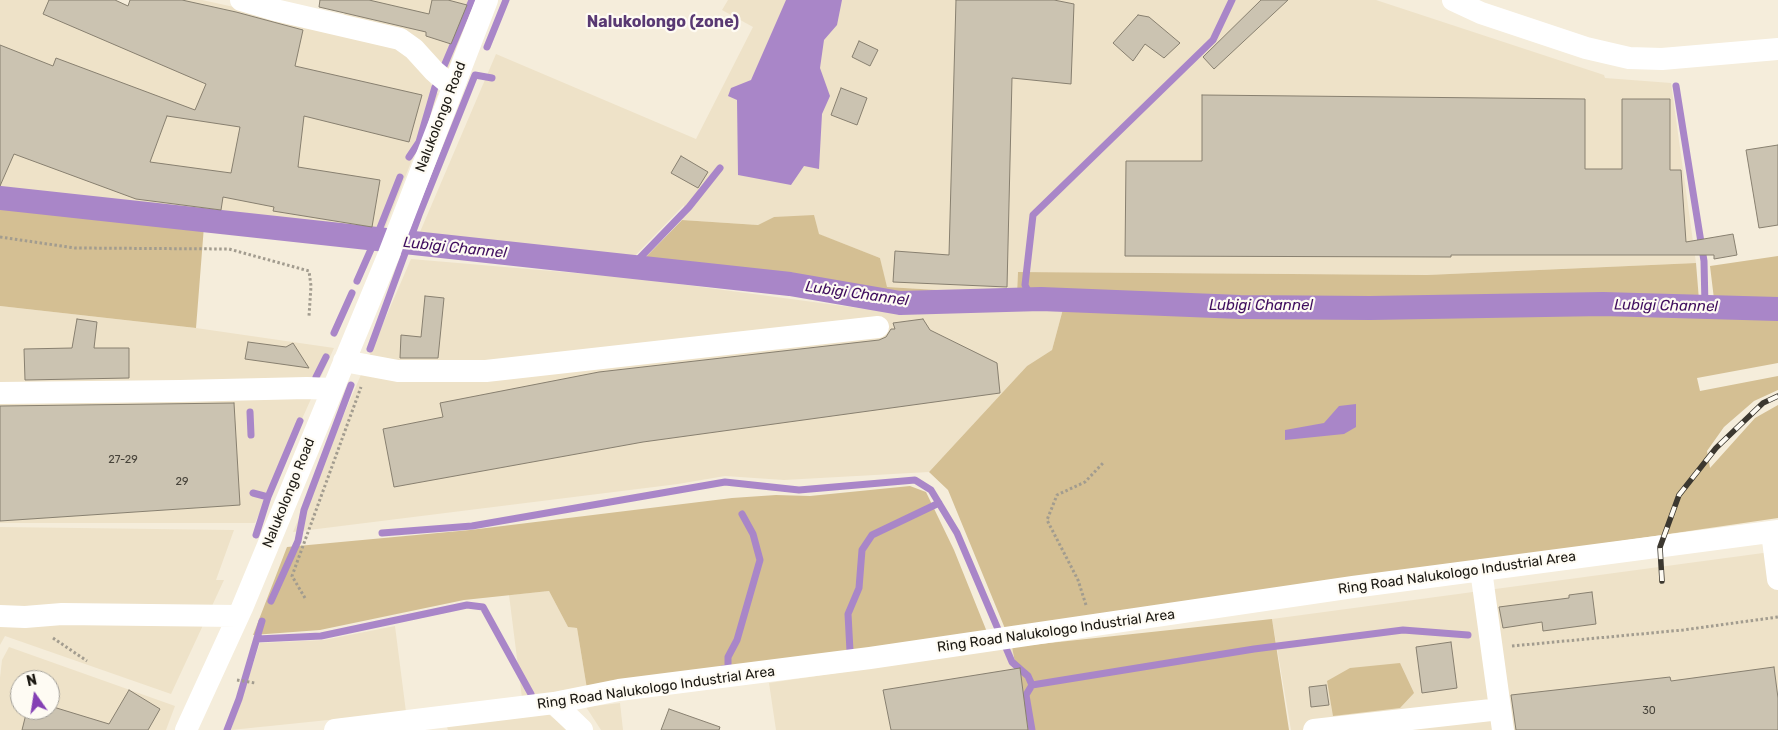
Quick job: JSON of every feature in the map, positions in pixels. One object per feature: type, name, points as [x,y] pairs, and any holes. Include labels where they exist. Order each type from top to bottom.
[{"type":"street","points":[[241,0],[294,15],[400,39],[414,49],[434,71],[453,87]]},
{"type":"street","name":"Nalukolongo Road","points":[[186,730],[238,616],[344,361],[392,244],[487,0]]},
{"type":"street","points":[[1453,0],[1482,13],[1586,48],[1628,58],[1672,59],[1778,50]]},
{"type":"street","points":[[344,361],[398,371],[486,371],[878,327]]},
{"type":"street","points":[[0,393],[332,389]]},
{"type":"street","points":[[1775,532],[1778,579]]},
{"type":"street","name":"Ring Road Nalukologo Industrial Area","points":[[335,730],[554,703],[619,690],[870,658],[1480,570],[1775,532]]},
{"type":"street","points":[[1314,730],[1502,719],[1480,570]]},
{"type":"street","points":[[0,616],[62,614],[238,616]]},
{"type":"street","points":[[554,703],[582,730]]},
{"type":"path","points":[[0,237],[75,248],[229,249],[309,271],[309,316]]},
{"type":"path","points":[[305,598],[292,576],[370,366]]},
{"type":"path","points":[[1067,629],[1086,605],[1078,580],[1047,520],[1057,495],[1085,482],[1103,463]]},
{"type":"path","points":[[1492,648],[1683,630],[1778,618]]},
{"type":"path","points":[[237,680],[256,683]]},
{"type":"shaded area","points":[[0,0],[115,0],[162,20],[171,0],[202,0],[403,44],[438,94],[383,233],[0,194]]},
{"type":"shaded area","points":[[345,0],[475,0],[446,74],[344,22]]},
{"type":"shaded area","points":[[728,0],[1376,0],[1604,75],[1605,78],[1671,83],[1696,263],[1427,275],[1018,272],[1017,293],[1004,294],[886,287],[880,258],[774,217],[758,225],[682,220],[684,205],[629,262],[417,239],[496,54],[696,139],[753,27],[722,10]]},
{"type":"shaded area","points":[[786,0],[842,0],[837,25],[824,40],[820,68],[830,96],[822,114],[819,169],[804,166],[791,185],[738,175],[737,100],[728,96],[731,88],[751,80]]},
{"type":"shaded area","points":[[0,204],[204,226],[196,328],[0,306]]},
{"type":"shaded area","points":[[814,215],[819,234],[880,258],[887,287],[1004,294],[905,299],[794,280],[641,262],[682,220],[758,225],[774,217]]},
{"type":"shaded area","points":[[1778,256],[1778,303],[1714,299],[1710,266]]},
{"type":"shaded area","points":[[411,259],[634,278],[888,312],[1063,309],[1052,350],[1027,366],[929,472],[784,480],[725,476],[678,484],[293,532]]},
{"type":"shaded area","points":[[1696,263],[1699,300],[1661,298],[1493,298],[1307,301],[1017,293],[1018,272],[1427,275]]},
{"type":"shaded area","points":[[0,306],[196,328],[334,348],[255,523],[0,523]]},
{"type":"shaded area","points":[[1063,309],[1249,317],[1689,310],[1778,314],[1778,363],[1697,378],[1700,391],[1778,376],[1778,390],[1754,401],[1724,427],[1707,451],[1710,468],[1755,418],[1778,405],[1778,518],[1006,631],[948,490],[929,472],[1027,366],[1052,350]]},
{"type":"shaded area","points":[[1356,404],[1356,427],[1344,434],[1285,440],[1285,430],[1324,423],[1339,406]]},
{"type":"shaded area","points":[[910,486],[926,492],[954,550],[987,632],[587,689],[577,628],[568,627],[549,591],[464,600],[320,630],[253,635],[287,547],[470,530],[732,498],[776,495],[810,496]]},
{"type":"shaded area","points":[[0,527],[234,530],[216,580],[224,580],[171,694],[5,636],[0,645]]},
{"type":"shaded area","points":[[1778,551],[1778,730],[1291,730],[1272,619]]},
{"type":"shaded area","points":[[549,591],[568,627],[577,628],[587,689],[522,698],[509,595]]},
{"type":"shaded area","points":[[1272,619],[1289,730],[1028,730],[1012,647]]},
{"type":"shaded area","points":[[395,626],[406,712],[231,730],[260,643],[324,640]]},
{"type":"shaded area","points":[[9,647],[175,706],[166,730],[0,730],[2,660]]},
{"type":"shaded area","points":[[1012,647],[1028,730],[776,730],[769,683]]},
{"type":"shaded area","points":[[1400,663],[1414,693],[1400,708],[1333,716],[1327,681],[1350,668]]},
{"type":"shaded area","points":[[620,703],[623,730],[601,730],[586,707]]},
{"type":"shaded area","points":[[547,713],[568,730],[448,730],[445,722]]},
{"type":"building","points":[[49,0],[115,0],[128,6],[130,0],[182,0],[303,30],[295,66],[422,95],[409,142],[304,116],[298,167],[380,180],[372,227],[273,211],[274,207],[223,197],[221,210],[136,199],[14,154],[0,186],[0,45],[53,66],[56,58],[195,110],[206,84],[43,14]],"holes":[[[167,116],[240,127],[231,173],[150,162]]]},
{"type":"building","points":[[320,0],[369,0],[429,14],[432,0],[448,0],[467,5],[451,44],[426,36],[426,32],[319,7]]},
{"type":"building","points":[[956,0],[1054,0],[1074,4],[1071,84],[1012,78],[1007,287],[893,282],[895,251],[949,255]]},
{"type":"building","points":[[1261,0],[1288,0],[1214,69],[1203,57]]},
{"type":"building","points":[[1138,15],[1149,17],[1180,43],[1164,58],[1145,44],[1133,61],[1113,43]]},
{"type":"building","points":[[859,41],[878,50],[870,66],[852,57]]},
{"type":"building","points":[[841,88],[867,98],[857,125],[831,115]]},
{"type":"building","points":[[1202,95],[1585,99],[1585,169],[1622,169],[1622,99],[1670,99],[1670,170],[1681,170],[1686,242],[1733,234],[1737,255],[1714,259],[1714,255],[1451,255],[1451,257],[1125,256],[1126,161],[1202,161]]},
{"type":"building","points":[[1778,145],[1778,225],[1759,228],[1746,150]]},
{"type":"building","points":[[681,156],[708,172],[698,188],[671,173]]},
{"type":"building","points":[[425,296],[444,298],[438,358],[400,358],[401,335],[421,337]]},
{"type":"building","points":[[77,319],[97,322],[94,348],[129,348],[129,378],[25,380],[24,349],[72,348]]},
{"type":"building","points":[[923,319],[930,330],[997,363],[1000,393],[643,442],[394,487],[383,429],[443,417],[440,403],[599,372],[879,340],[886,337],[891,329],[895,329],[893,323]]},
{"type":"building","points":[[248,342],[286,347],[293,343],[309,368],[245,359]]},
{"type":"building","points":[[234,403],[240,505],[0,521],[0,406]]},
{"type":"building","points":[[1592,592],[1596,624],[1543,631],[1542,622],[1503,628],[1499,607],[1569,598],[1569,595]]},
{"type":"building","points":[[1451,642],[1457,688],[1422,693],[1416,647]]},
{"type":"building","points":[[1774,667],[1778,698],[1778,730],[1516,730],[1511,695],[1670,677],[1671,681]]},
{"type":"building","points":[[1020,668],[1028,730],[891,730],[883,690]]},
{"type":"building","points":[[1326,685],[1329,705],[1311,707],[1309,687]]},
{"type":"building","points":[[129,690],[160,709],[148,730],[22,730],[24,720],[60,720],[60,709],[109,724]]},
{"type":"building","points":[[669,709],[720,727],[719,730],[661,730]]},
{"type":"waterway","points":[[444,66],[472,0]]},
{"type":"waterway","points":[[487,47],[506,0]]},
{"type":"waterway","points":[[1032,299],[1025,285],[1033,215],[1213,40],[1232,0]]},
{"type":"waterway","points":[[370,349],[419,215],[475,75],[492,78]]},
{"type":"waterway","points":[[1676,86],[1704,261],[1705,306]]},
{"type":"waterway","points":[[409,157],[419,142],[435,87]]},
{"type":"waterway","points":[[631,267],[689,207],[720,168]]},
{"type":"waterway","points":[[357,281],[400,177]]},
{"type":"waterway","name":"Lubigi Channel","points":[[0,198],[790,284],[900,303],[1041,299],[1240,307],[1370,308],[1603,304],[1778,309]]},
{"type":"waterway","points":[[334,333],[352,293]]},
{"type":"waterway","points":[[316,377],[326,357]]},
{"type":"waterway","points":[[271,601],[298,541],[304,510],[351,385]]},
{"type":"waterway","points":[[250,412],[251,435]]},
{"type":"waterway","points":[[253,493],[268,497],[300,421]]},
{"type":"waterway","points":[[382,533],[472,526],[725,482],[799,490],[915,480],[931,490],[957,533],[1012,662],[1028,676],[1032,685],[1254,649],[1403,630],[1468,635]]},
{"type":"waterway","points":[[256,535],[268,497]]},
{"type":"waterway","points":[[850,651],[848,614],[859,588],[862,550],[872,535],[939,503]]},
{"type":"waterway","points":[[722,669],[728,668],[728,657],[737,640],[760,560],[753,534],[742,514]]},
{"type":"waterway","points":[[257,639],[321,636],[467,605],[483,607],[531,694]]},
{"type":"waterway","points":[[227,730],[239,699],[262,621]]},
{"type":"waterway","points":[[1032,685],[1026,695],[1032,730]]},
{"type":"railway","points":[[1662,581],[1660,547],[1679,495],[1716,448],[1763,403],[1778,396]]},
{"type":"district","name":"Nalukolongo (zone)","points":[[663,22]]}]
